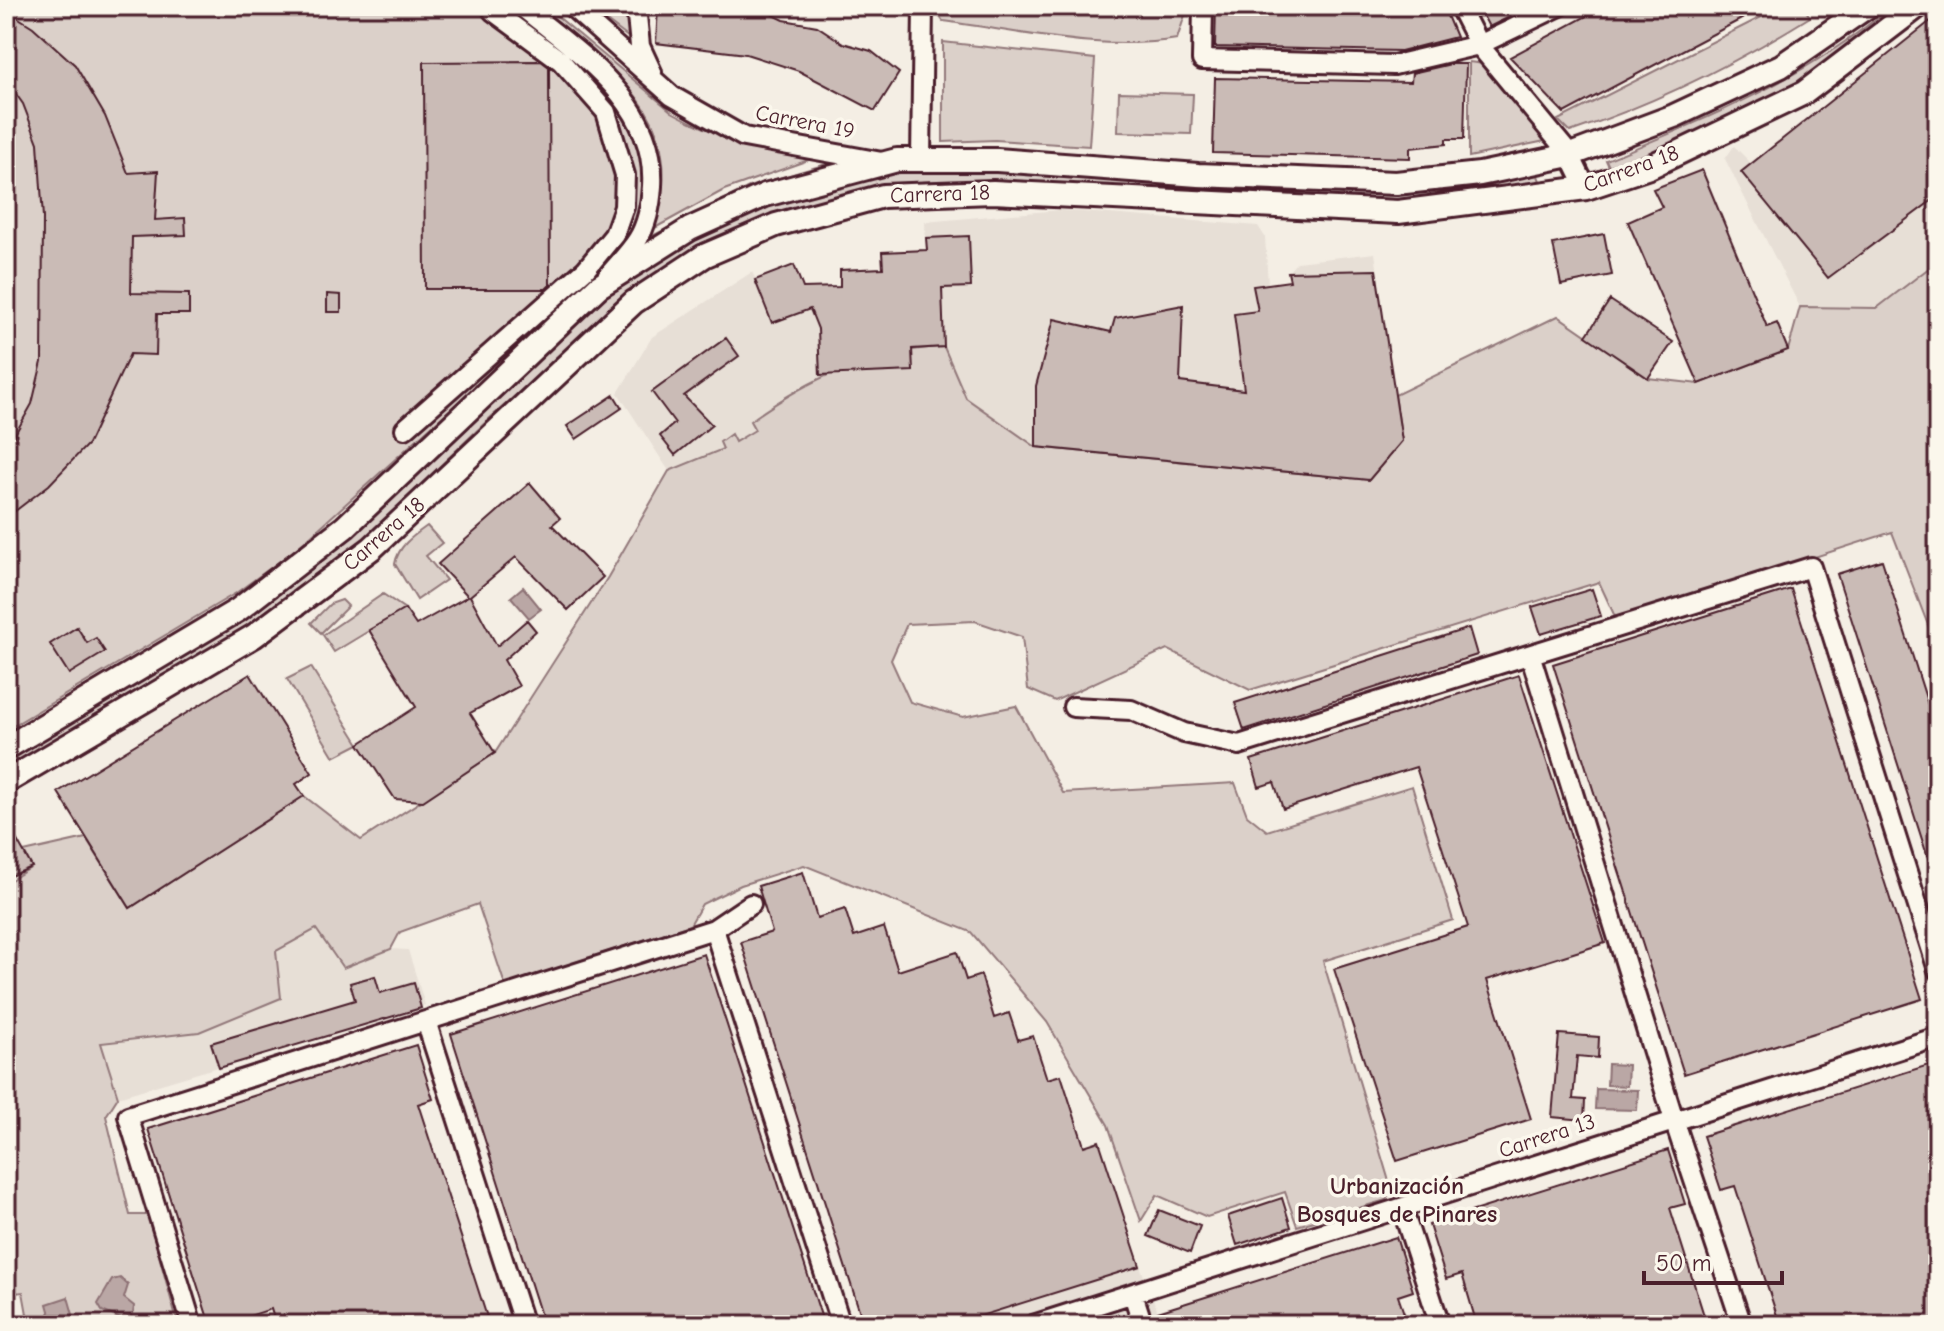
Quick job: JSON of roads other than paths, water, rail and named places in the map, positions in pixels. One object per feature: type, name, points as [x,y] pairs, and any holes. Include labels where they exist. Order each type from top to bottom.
[{"type":"main road","name":"Carrera 18","points":[[6,748],[238,610],[345,527],[598,287],[690,229],[765,195],[882,162],[921,160],[997,160],[1198,175],[1396,183],[1480,174],[1570,155],[1674,116],[1781,66],[1868,6]]},
{"type":"main road","name":"Carrera 18","points":[[6,782],[254,636],[293,609],[372,548],[634,302],[704,256],[776,225],[883,196],[993,192],[1398,212],[1586,188],[1649,167],[1804,93],[1918,6]]},
{"type":"street","points":[[405,429],[586,269],[614,235],[624,207],[625,175],[606,112],[561,61],[493,11],[497,6]]},
{"type":"street","points":[[521,6],[624,95],[639,120],[649,151],[653,173],[651,200],[639,238],[598,287]]},
{"type":"street","name":"Carrera 19","points":[[571,6],[672,96],[744,137],[882,162]]},
{"type":"street","points":[[636,6],[640,46],[655,78]]},
{"type":"street","points":[[921,160],[923,6]]},
{"type":"street","points":[[1203,6],[1202,60],[1394,65],[1479,45],[1560,6]]},
{"type":"street","points":[[1459,6],[1479,45],[1570,155],[1586,188]]},
{"type":"street","points":[[1073,707],[1131,710],[1184,733],[1239,745],[1531,657],[1811,567],[1938,970]]},
{"type":"street","points":[[1531,657],[1674,1120],[1742,1325]]},
{"type":"street","points":[[192,1325],[128,1116],[714,929],[751,904]]},
{"type":"street","points":[[714,929],[841,1325]]},
{"type":"street","points":[[426,1021],[524,1325]]},
{"type":"street","name":"Carrera 13","points":[[1033,1325],[1938,1037]]},
{"type":"street","points":[[1402,1208],[1440,1325]]},
{"type":"street","points":[[1133,1294],[1143,1325]]},
{"type":"district","name":"Urbanización Bosques de Pinares","points":[[1397,1200]]}]
